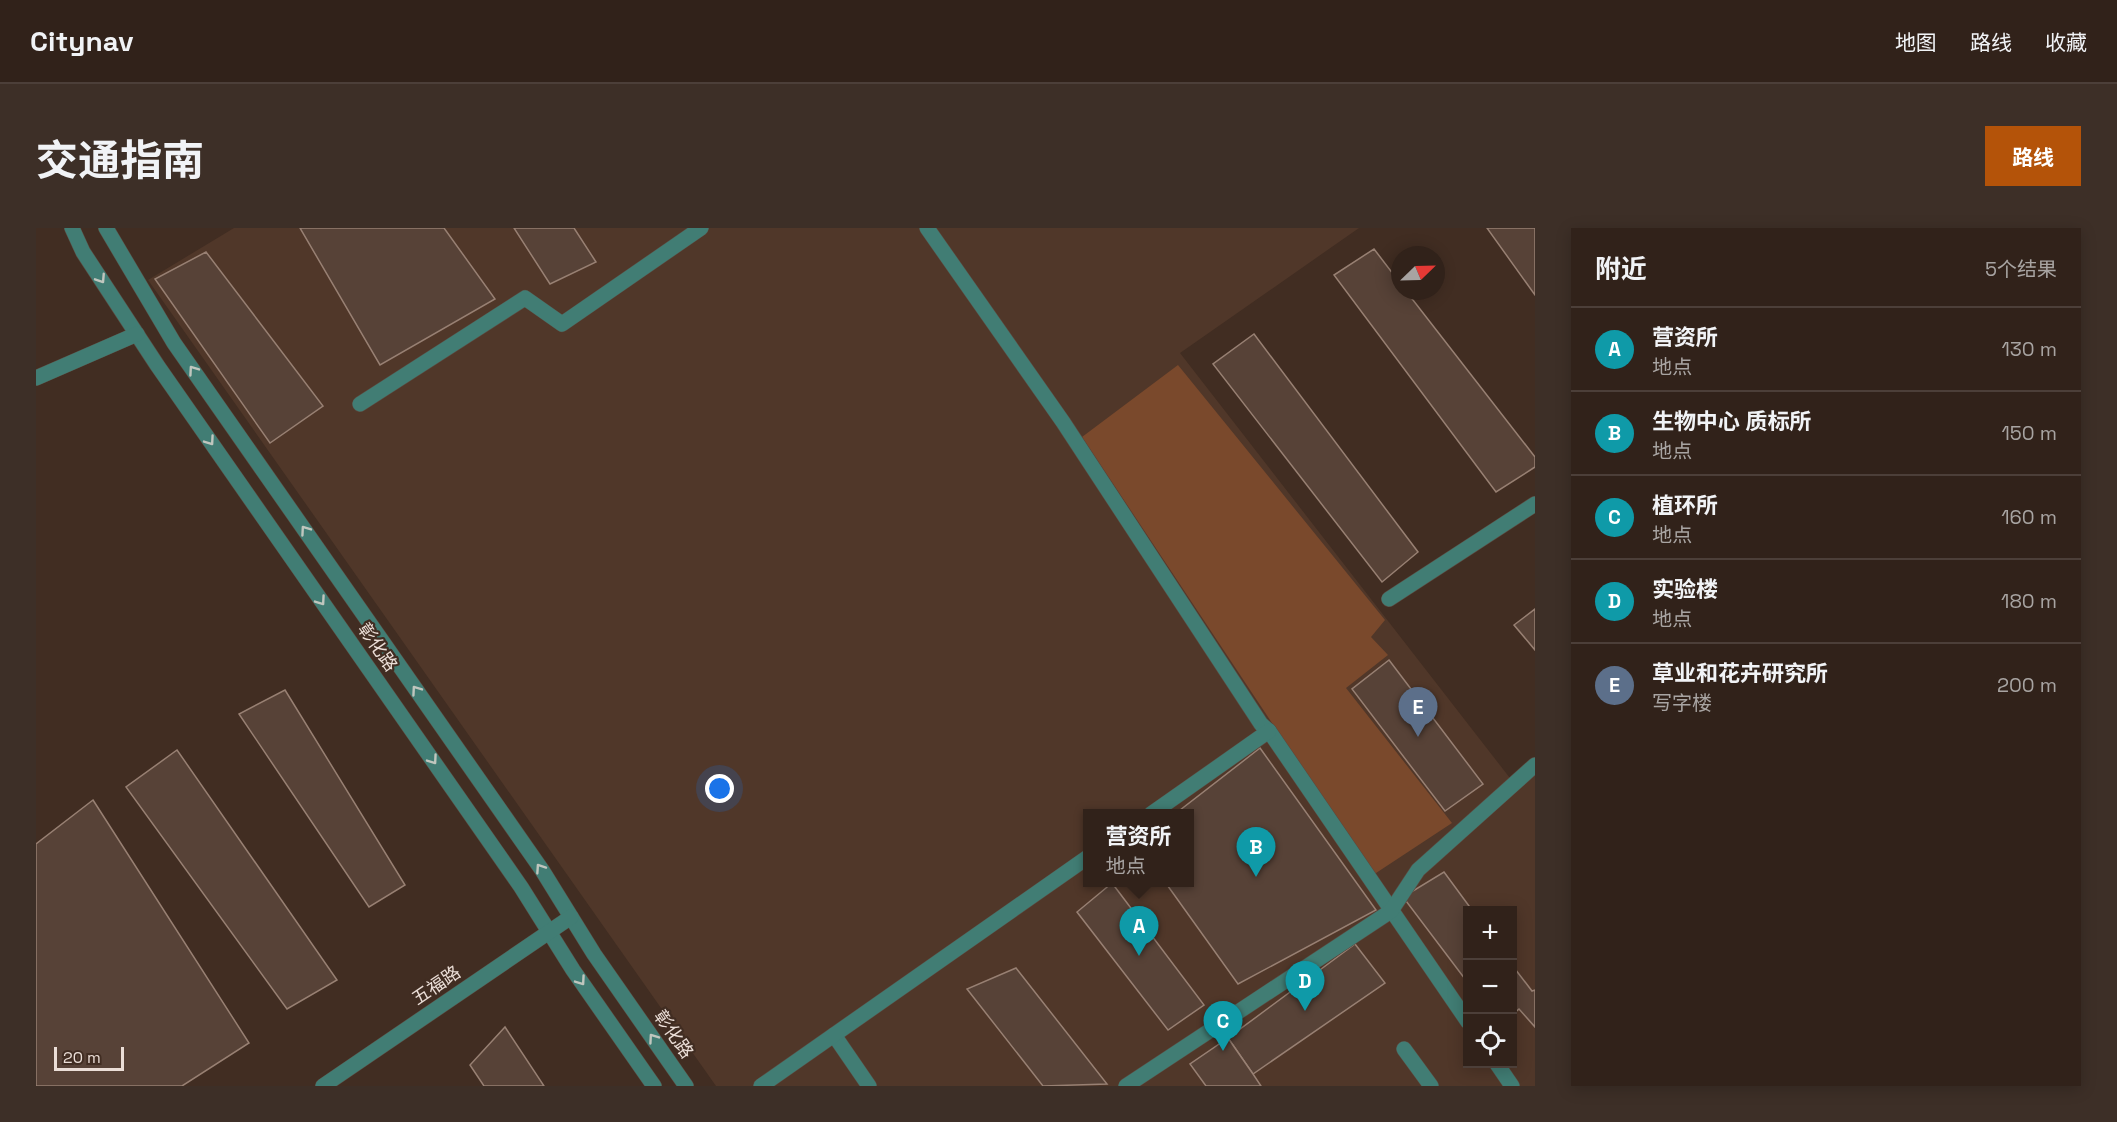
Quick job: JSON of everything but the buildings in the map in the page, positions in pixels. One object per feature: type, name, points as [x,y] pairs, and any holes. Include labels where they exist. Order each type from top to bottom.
[{"type":"street","name":"彰化路","points":[[72,228],[83,252],[137,334],[521,887],[654,1086]]},
{"type":"street","name":"彰化路","points":[[106,228],[174,343],[542,870],[571,917],[686,1086]]},
{"type":"street","points":[[360,404],[525,298],[562,324],[701,228]]},
{"type":"street","points":[[927,228],[1063,422],[1261,724],[1269,731],[1463,1016]]},
{"type":"street","points":[[36,378],[137,334]]},
{"type":"street","points":[[1389,599],[1535,504]]},
{"type":"street","points":[[1156,809],[1269,731]]},
{"type":"street","points":[[1126,1086],[1391,911],[1418,870],[1535,765]]},
{"type":"street","points":[[761,1086],[1083,861]]},
{"type":"street","name":"五福路","points":[[323,1086],[571,917]]},
{"type":"street","points":[[834,1035],[869,1086]]},
{"type":"street","points":[[1404,1049],[1431,1086]]},
{"type":"street","points":[[1500,1068],[1512,1086]]},
{"type":"shaded area","points":[[234,228],[1359,228],[1180,353],[1513,782],[1535,765],[1535,1086],[716,1086],[148,280]]},
{"type":"shaded area","points":[[1178,365],[1385,620],[1371,637],[1388,655],[1346,688],[1452,823],[1373,875],[1082,437]]},
{"type":"place","name":"草业和花卉研究所","points":[[1418,737]]},
{"type":"place","name":"生物中心 质标所","points":[[1256,877]]},
{"type":"place","name":"营资所","points":[[1139,956]]},
{"type":"place","name":"实验楼","points":[[1305,1011]]},
{"type":"place","name":"植环所","points":[[1223,1051]]}]
